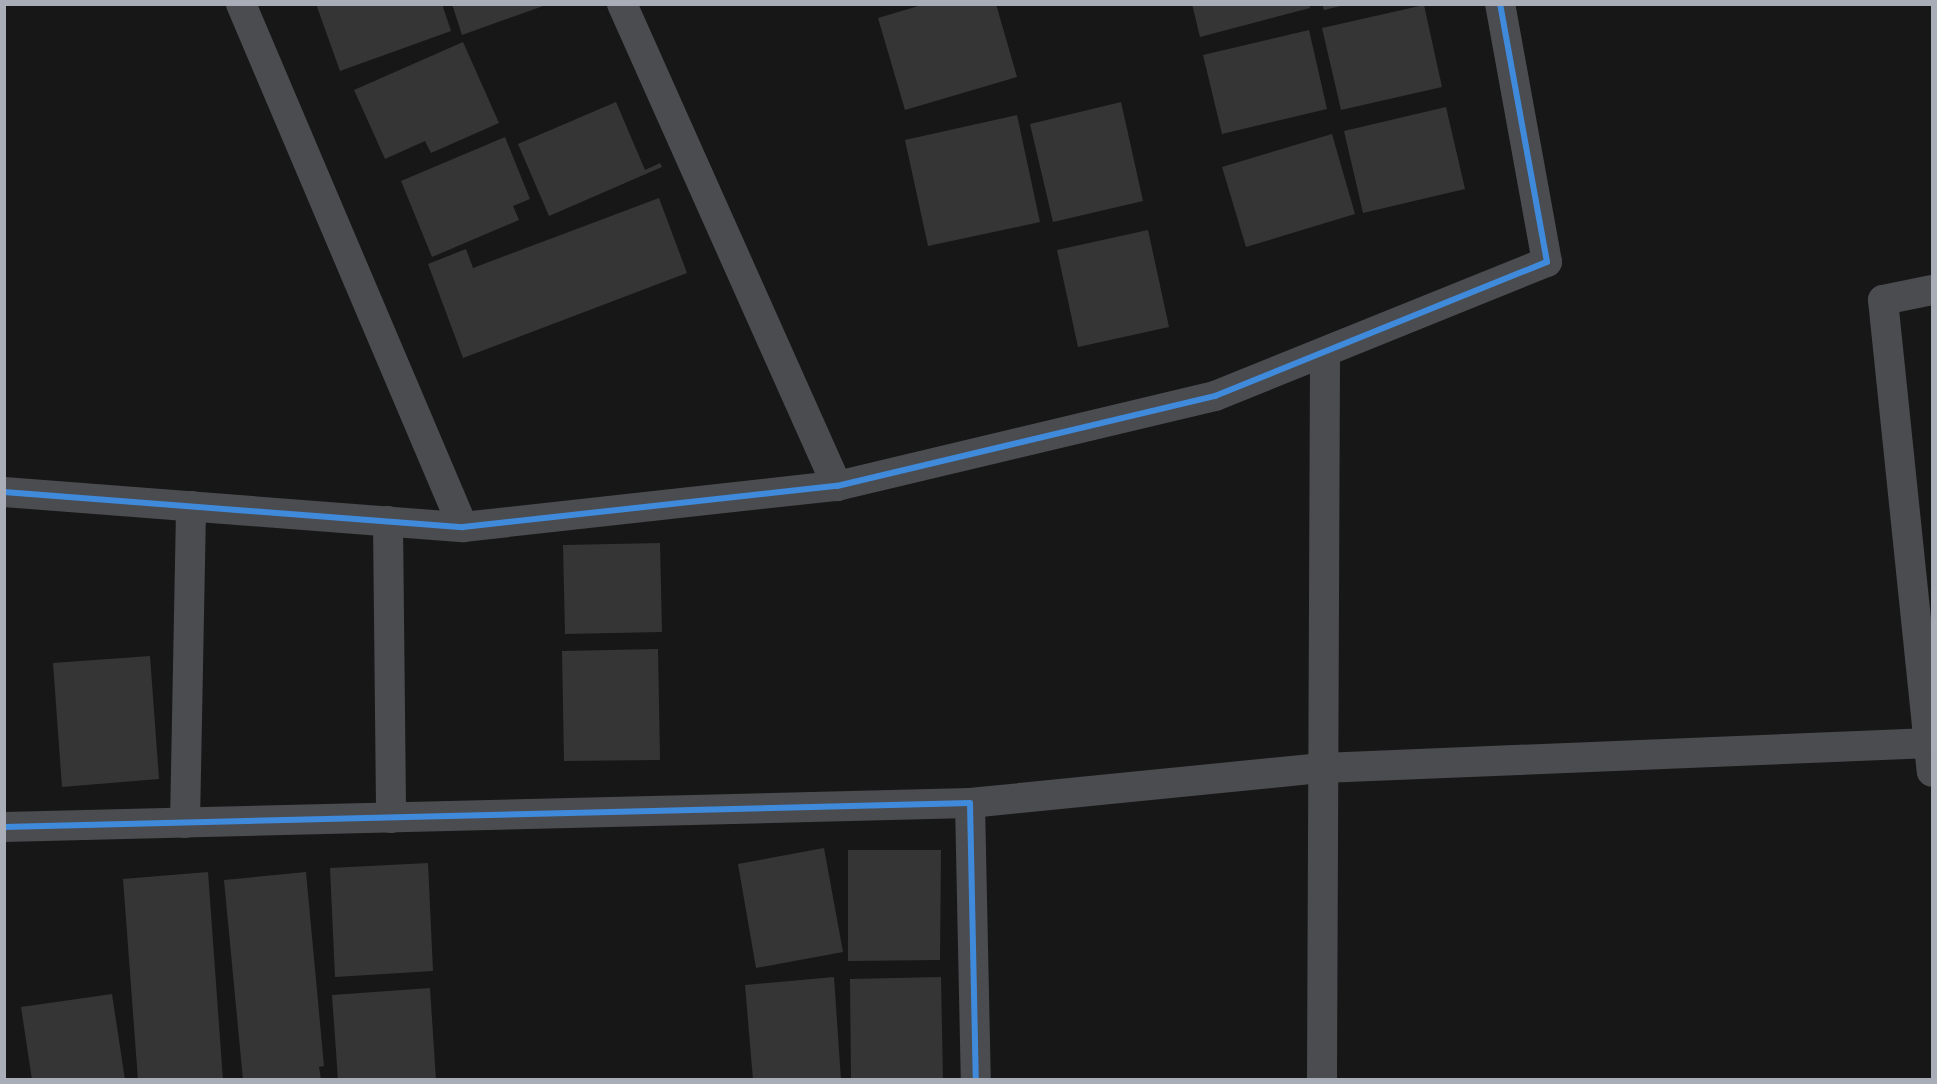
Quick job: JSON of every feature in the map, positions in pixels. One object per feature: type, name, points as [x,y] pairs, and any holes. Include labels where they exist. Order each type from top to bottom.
[{"type":"street","points":[[241,4],[463,527]]},
{"type":"street","points":[[622,4],[837,486]]},
{"type":"street","points":[[4,492],[463,527],[837,486],[1215,396],[1547,262],[1500,4]]},
{"type":"street","points":[[4,828],[970,803],[1322,768],[1931,757],[1883,300],[1932,290]]},
{"type":"street","points":[[1322,1080],[1325,352]]},
{"type":"street","points":[[185,823],[191,506]]},
{"type":"street","points":[[388,521],[391,818]]},
{"type":"street","points":[[970,803],[976,1080]]},
{"type":"building","points":[[316,4],[442,4],[451,31],[340,71]]},
{"type":"building","points":[[452,4],[546,4],[546,5],[462,35]]},
{"type":"building","points":[[925,4],[996,4],[1017,77],[905,110],[878,18]]},
{"type":"building","points":[[1192,4],[1309,4],[1310,8],[1200,37]]},
{"type":"building","points":[[1322,4],[1344,4],[1345,5],[1324,10]]},
{"type":"building","points":[[1424,5],[1442,87],[1341,110],[1322,28]]},
{"type":"building","points":[[1309,30],[1327,109],[1222,134],[1203,55]]},
{"type":"building","points":[[463,42],[499,123],[431,153],[425,141],[385,159],[354,90]]},
{"type":"building","points":[[616,102],[645,170],[660,163],[662,167],[549,216],[518,144]]},
{"type":"building","points":[[1121,102],[1143,201],[1053,222],[1030,124]]},
{"type":"building","points":[[1446,107],[1465,189],[1363,213],[1344,131]]},
{"type":"building","points":[[1017,115],[1040,222],[928,246],[905,140]]},
{"type":"building","points":[[1332,134],[1355,214],[1246,247],[1222,167]]},
{"type":"building","points":[[505,137],[530,199],[513,206],[519,220],[432,257],[401,181]]},
{"type":"building","points":[[659,198],[687,273],[463,358],[428,264],[466,249],[473,268]]},
{"type":"building","points":[[1148,230],[1169,327],[1078,347],[1057,250]]},
{"type":"building","points":[[660,543],[662,632],[565,634],[563,545]]},
{"type":"building","points":[[658,649],[660,760],[564,761],[562,651]]},
{"type":"building","points":[[150,656],[159,779],[62,787],[53,663]]},
{"type":"building","points":[[824,848],[843,952],[756,968],[738,864]]},
{"type":"building","points":[[848,850],[941,850],[940,960],[848,961]]},
{"type":"building","points":[[428,863],[433,971],[335,977],[330,868]]},
{"type":"building","points":[[208,872],[223,1080],[138,1080],[123,879]]},
{"type":"building","points":[[306,872],[324,1066],[319,1067],[321,1080],[243,1080],[224,880]]},
{"type":"building","points":[[834,977],[841,1080],[753,1080],[745,985]]},
{"type":"building","points":[[941,977],[943,1080],[851,1080],[850,979]]},
{"type":"building","points":[[430,988],[436,1080],[338,1080],[332,995]]},
{"type":"building","points":[[112,994],[125,1080],[32,1080],[21,1007]]},
{"type":"cycle path","points":[[4,492],[463,527],[837,486],[1215,396],[1547,262],[1500,4]]},
{"type":"cycle path","points":[[4,827],[970,803],[976,1080]]}]
